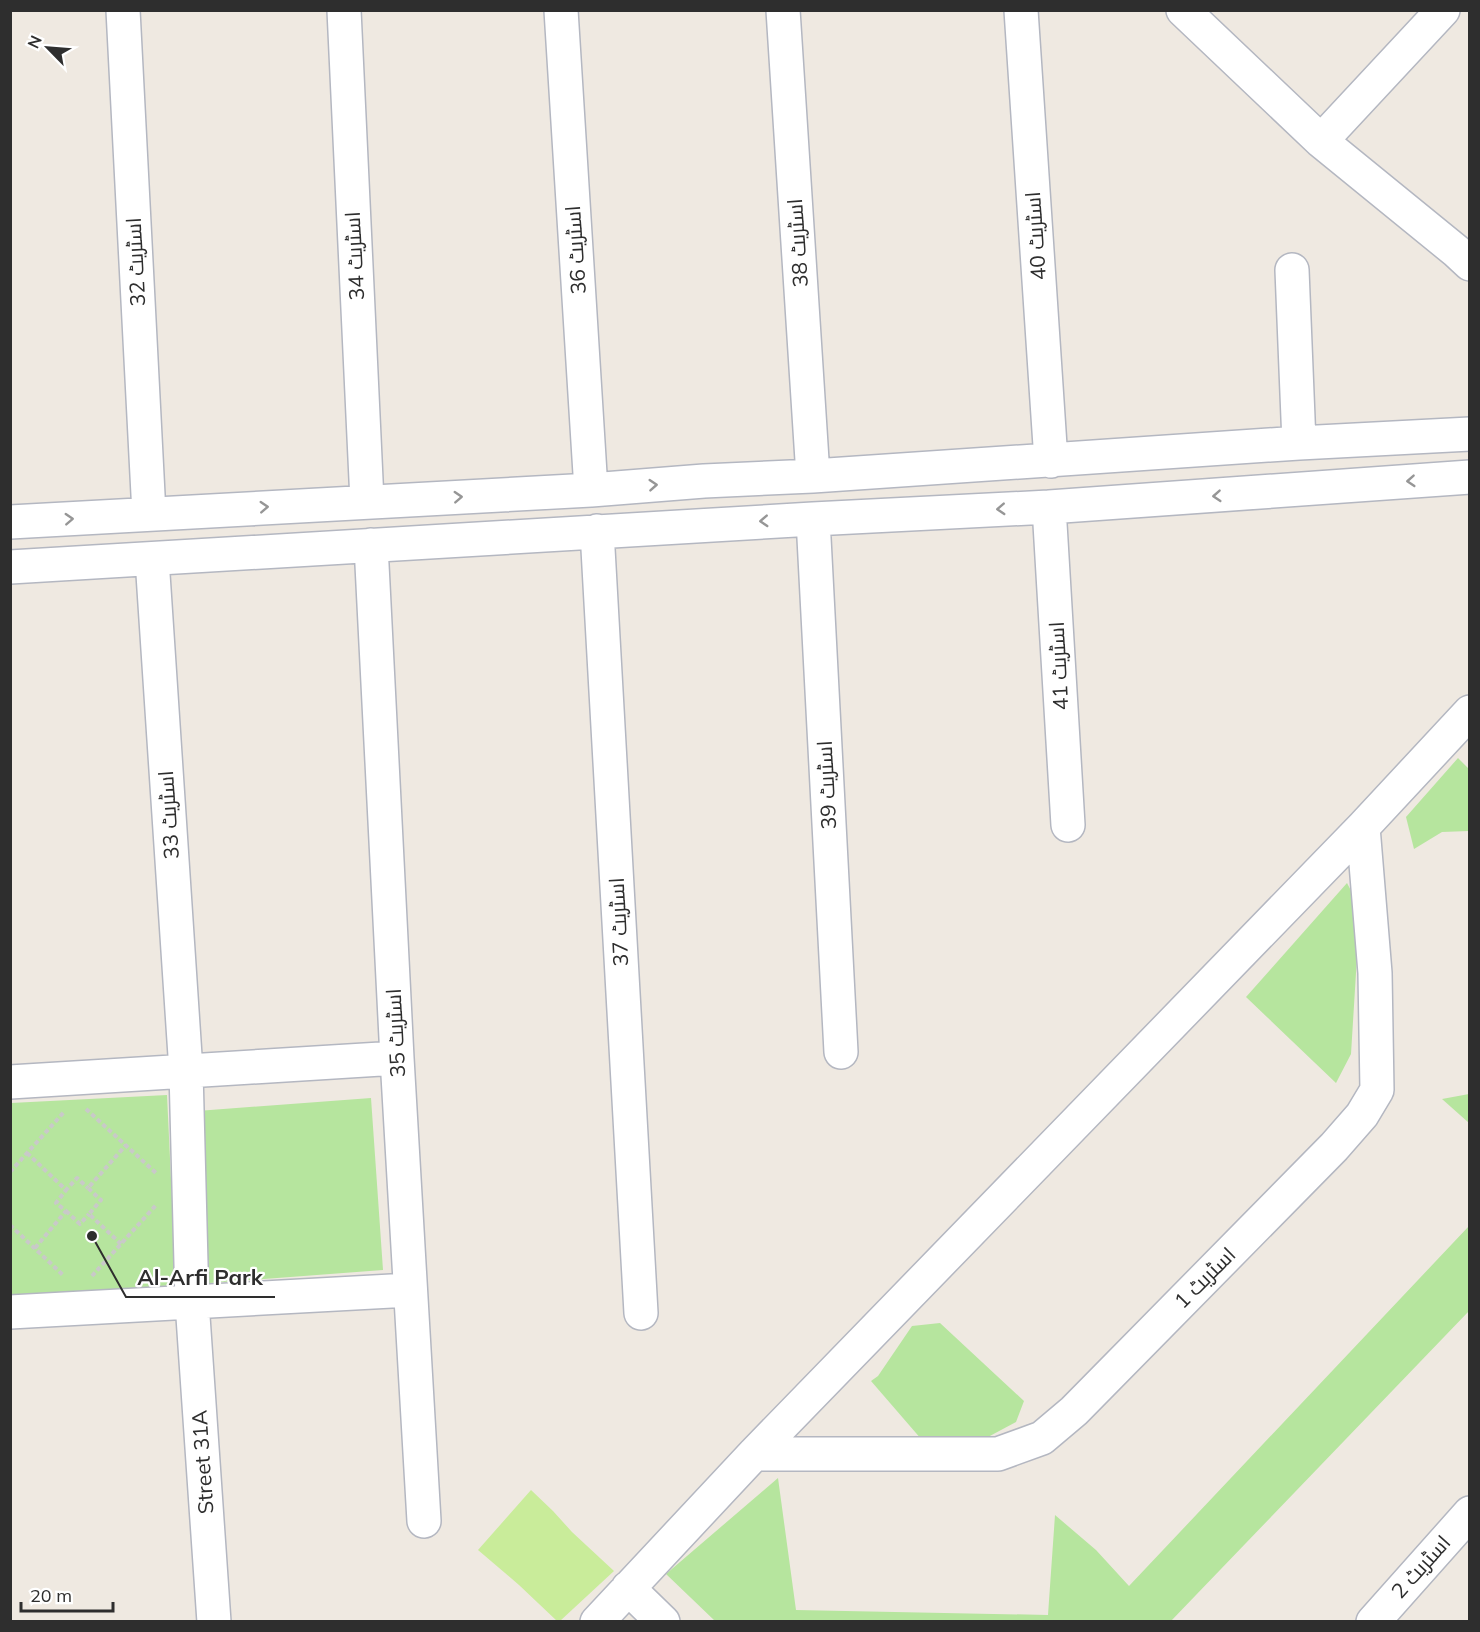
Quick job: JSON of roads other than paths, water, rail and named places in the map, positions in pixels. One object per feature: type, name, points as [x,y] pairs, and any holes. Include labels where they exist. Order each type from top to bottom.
[{"type":"street","name":"اسٹریٹ 32","points":[[123,10],[149,514]]},
{"type":"street","name":"اسٹریٹ 34","points":[[344,10],[367,501]]},
{"type":"street","name":"اسٹریٹ 36","points":[[561,10],[591,490]]},
{"type":"street","name":"اسٹریٹ 38","points":[[783,10],[813,476]]},
{"type":"street","name":"اسٹریٹ 40","points":[[1021,10],[1051,461]]},
{"type":"street","points":[[1183,10],[1321,141],[1465,250]]},
{"type":"street","points":[[1321,141],[1443,10]]},
{"type":"street","points":[[1292,270],[1299,443]]},
{"type":"street","points":[[10,522],[591,490],[1299,443],[1470,434]]},
{"type":"street","points":[[10,567],[371,544],[1049,507],[1470,477]]},
{"type":"street","points":[[704,481],[704,525]]},
{"type":"street","name":"اسٹریٹ 41","points":[[1049,507],[1068,825]]},
{"type":"street","name":"اسٹریٹ 39","points":[[813,519],[842,1052]]},
{"type":"street","name":"اسٹریٹ 37","points":[[597,531],[641,1313]]},
{"type":"street","name":"اسٹریٹ 35","points":[[371,544],[397,1058],[424,1521]]},
{"type":"street","name":"اسٹریٹ 33","points":[[152,559],[186,1071],[192,1302]]},
{"type":"street","points":[[602,1620],[628,1588],[754,1454],[1363,827],[1465,726]]},
{"type":"street","name":"اسٹریٹ 1","points":[[754,1454],[998,1454],[1042,1438],[1074,1411],[1334,1147],[1362,1115],[1377,1090],[1375,973],[1363,827]]},
{"type":"street","points":[[10,1082],[397,1058]]},
{"type":"street","points":[[10,1312],[410,1290]]},
{"type":"street","name":"Street 31A","points":[[192,1302],[214,1622]]},
{"type":"street","name":"اسٹریٹ 2","points":[[1373,1622],[1470,1513]]},
{"type":"street","points":[[628,1588],[663,1622]]},
{"type":"place","name":"Al-Arfi Park","points":[[92,1236]]}]
